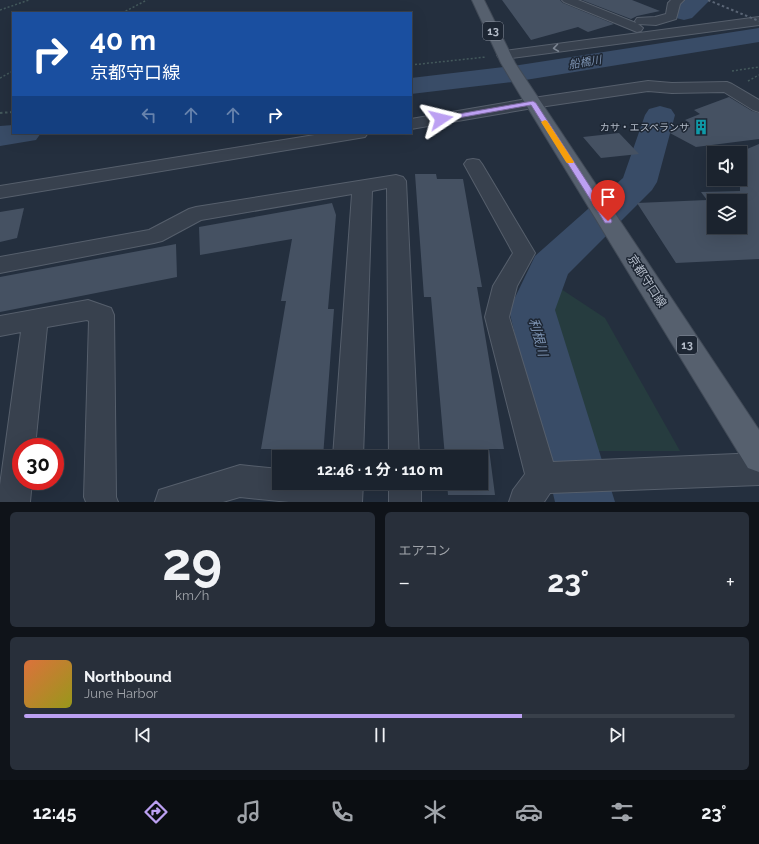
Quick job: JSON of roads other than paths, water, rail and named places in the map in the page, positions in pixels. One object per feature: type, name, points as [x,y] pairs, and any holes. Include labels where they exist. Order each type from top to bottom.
[{"type":"main road","name":"京都守口線","points":[[478,0],[506,59],[530,99],[759,457]]},
{"type":"street","points":[[568,0],[637,28]]},
{"type":"street","points":[[619,21],[656,21],[672,16],[674,2],[678,0]]},
{"type":"street","points":[[506,59],[592,43],[704,27],[759,21]]},
{"type":"street","points":[[592,43],[637,28],[704,27]]},
{"type":"street","points":[[412,124],[530,99],[648,86],[672,88],[727,87],[759,107]]},
{"type":"street","points":[[0,192],[353,134]]},
{"type":"street","points":[[473,164],[524,253],[505,286],[497,317],[542,486],[607,475],[759,469]]},
{"type":"street","points":[[0,265],[154,236],[196,214],[396,181],[404,450]]},
{"type":"street","points":[[0,206],[58,182]]},
{"type":"street","points":[[348,450],[362,186]]},
{"type":"street","points":[[0,326],[88,310],[102,315],[100,498],[102,502]]},
{"type":"street","points":[[14,502],[35,320]]},
{"type":"street","points":[[171,502],[240,481],[298,487],[328,502]]},
{"type":"street","points":[[346,502],[347,490]]},
{"type":"street","points":[[405,490],[406,502]]},
{"type":"waterway","name":"利根川","points":[[684,13],[695,1],[699,0]]},
{"type":"waterway","name":"船橋川","points":[[412,86],[513,74],[759,35]]},
{"type":"waterway","name":"利根川","points":[[585,502],[532,310],[550,267],[639,182],[660,115]]},
{"type":"waterway","name":"船橋川","points":[[0,136],[17,134]]},
{"type":"railway","points":[[708,0],[759,21]]},
{"type":"place","name":"カサ・エスペランサ","points":[[701,127]]}]
